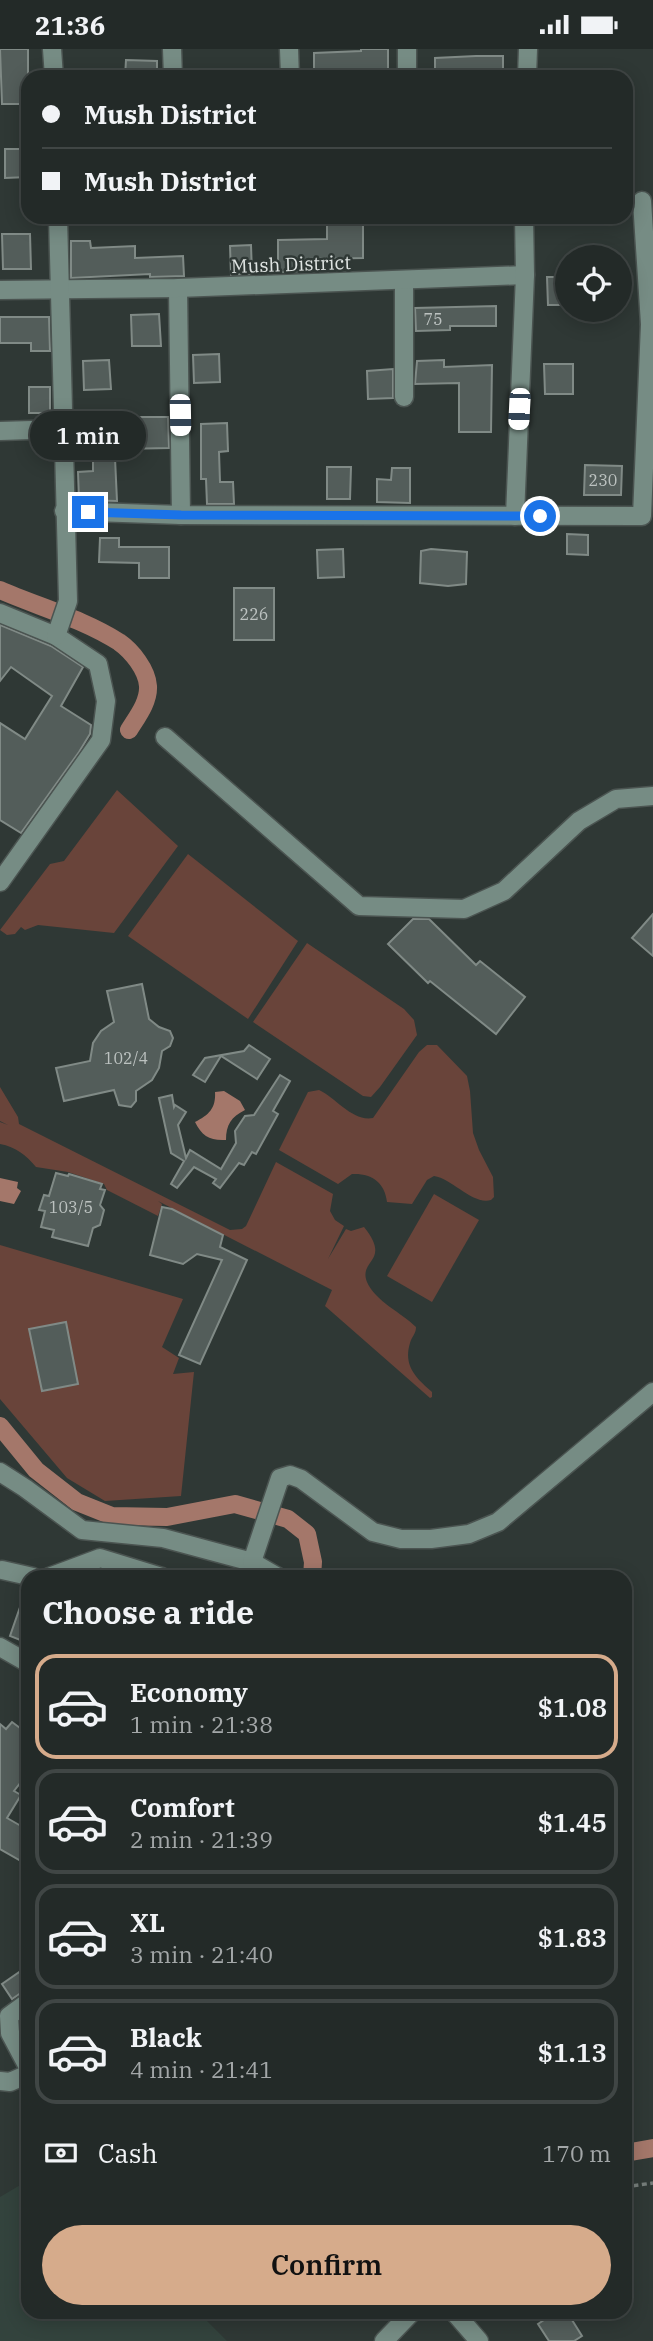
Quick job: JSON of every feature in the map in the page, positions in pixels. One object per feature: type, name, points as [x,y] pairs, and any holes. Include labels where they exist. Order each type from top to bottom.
[{"type":"street","points":[[52,49],[54,70]]},
{"type":"street","points":[[172,49],[173,70]]},
{"type":"street","points":[[289,49],[290,70]]},
{"type":"street","points":[[407,49],[407,70]]},
{"type":"street","points":[[527,70],[528,49]]},
{"type":"street","points":[[64,511],[181,515],[642,516],[651,324],[642,201]]},
{"type":"street","points":[[55,636],[68,601],[58,224]]},
{"type":"street","points":[[515,516],[524,224]]},
{"type":"street","name":"Mush District","points":[[0,291],[178,288],[524,275]]},
{"type":"street","points":[[404,281],[404,397]]},
{"type":"street","points":[[178,288],[181,515]]},
{"type":"street","points":[[0,431],[63,429]]},
{"type":"street","points":[[0,613],[55,636],[98,664],[106,701],[101,740],[0,882]]},
{"type":"street","points":[[165,737],[359,906],[464,909],[503,891],[579,821],[616,799],[653,796]]},
{"type":"street","points":[[252,1562],[280,1478],[290,1475],[300,1479],[373,1532],[401,1539],[430,1539],[469,1534],[498,1522],[653,1392]]},
{"type":"street","points":[[0,1472],[82,1530],[163,1538],[252,1562],[266,1570]]},
{"type":"street","points":[[68,1570],[100,1558],[139,1570]]},
{"type":"street","points":[[1,1569],[21,1574]]},
{"type":"street","points":[[0,1647],[21,1659]]},
{"type":"street","points":[[21,2007],[9,2016],[9,2033],[21,2054]]},
{"type":"street","points":[[0,2081],[10,2082],[21,2077]]},
{"type":"street","points":[[384,2341],[405,2319]]},
{"type":"street","points":[[460,2319],[479,2341]]},
{"type":"path","points":[[632,2186],[653,2183]]},
{"type":"shaded area","points":[[117,790],[178,846],[114,933],[38,925],[25,930],[21,927],[15,934],[7,935],[0,930],[50,864],[64,861]]},
{"type":"shaded area","points":[[188,854],[298,941],[248,1019],[128,936]]},
{"type":"shaded area","points":[[307,943],[404,1009],[414,1020],[417,1035],[371,1097],[363,1096],[253,1022]]},
{"type":"shaded area","points":[[427,1045],[437,1045],[467,1076],[473,1133],[493,1177],[494,1197],[491,1200],[477,1199],[434,1176],[427,1180],[412,1204],[387,1202],[384,1189],[371,1177],[352,1174],[338,1184],[279,1150],[308,1092],[319,1090],[352,1113],[373,1118],[419,1052]]},
{"type":"shaded area","points":[[0,1087],[18,1117],[19,1124],[230,1230],[246,1226],[276,1162],[333,1194],[330,1211],[335,1220],[344,1226],[328,1259],[346,1229],[351,1231],[364,1227],[375,1247],[375,1254],[365,1274],[367,1282],[382,1301],[416,1327],[408,1358],[412,1371],[432,1392],[432,1397],[325,1306],[332,1290],[158,1201],[162,1204],[158,1216],[107,1190],[104,1184],[68,1172],[36,1167],[20,1152],[0,1144],[0,1122],[8,1125],[0,1121]]},
{"type":"shaded area","points":[[224,1091],[240,1101],[245,1110],[230,1122],[226,1140],[215,1140],[204,1134],[195,1122],[211,1110],[215,1092]]},
{"type":"shaded area","points":[[0,1178],[18,1182],[17,1188],[21,1191],[14,1204],[0,1201]]},
{"type":"shaded area","points":[[434,1194],[479,1220],[432,1302],[387,1276]]},
{"type":"shaded area","points":[[0,1245],[183,1299],[162,1347],[179,1358],[173,1374],[194,1372],[181,1496],[105,1501],[67,1478],[0,1399]]},
{"type":"shaded area","points":[[21,2185],[21,2319],[205,2319],[227,2341],[0,2341],[0,2197]]},
{"type":"building","points":[[0,49],[28,49],[28,70],[21,70],[21,104],[2,104]]},
{"type":"building","points":[[388,49],[388,70],[314,70],[314,53]]},
{"type":"building","points":[[503,56],[503,70],[435,70],[435,58]]},
{"type":"building","points":[[126,60],[157,61],[157,70],[125,70]]},
{"type":"building","points":[[5,149],[21,149],[21,177],[5,178]]},
{"type":"building","points":[[327,224],[363,224],[363,258],[309,259],[309,271],[278,272],[278,240],[327,239]]},
{"type":"building","points":[[2,234],[30,234],[31,269],[3,269]]},
{"type":"building","points":[[71,241],[90,241],[91,248],[135,246],[135,258],[183,256],[184,276],[150,277],[150,274],[71,278]]},
{"type":"building","points":[[251,245],[252,274],[231,275],[230,246]]},
{"type":"building","points":[[547,277],[555,277],[555,305],[548,305]]},
{"type":"building","points":[[496,306],[496,326],[450,326],[450,330],[416,331],[415,308]]},
{"type":"building","points":[[159,314],[161,346],[132,346],[131,315]]},
{"type":"building","points":[[0,317],[49,317],[50,351],[31,351],[31,343],[0,343]]},
{"type":"building","points":[[219,354],[220,382],[194,383],[193,355]]},
{"type":"building","points":[[109,360],[111,389],[84,390],[83,361]]},
{"type":"building","points":[[444,360],[444,367],[492,365],[491,432],[459,432],[459,383],[415,384],[417,361]]},
{"type":"building","points":[[544,364],[573,364],[573,394],[545,394]]},
{"type":"building","points":[[393,369],[393,398],[368,399],[367,371]]},
{"type":"building","points":[[29,387],[50,387],[50,413],[29,413]]},
{"type":"building","points":[[132,417],[168,417],[169,448],[120,449],[121,458],[115,458],[117,501],[79,500],[78,472],[93,471],[93,428],[132,428]]},
{"type":"building","points":[[227,423],[228,451],[219,452],[220,482],[233,482],[234,504],[207,504],[206,479],[201,479],[201,424]]},
{"type":"building","points":[[585,465],[622,466],[621,495],[584,495]]},
{"type":"building","points":[[327,467],[351,467],[350,499],[327,499]]},
{"type":"building","points":[[392,468],[410,468],[410,503],[377,502],[377,479],[391,480]]},
{"type":"building","points":[[567,534],[588,535],[588,555],[567,554]]},
{"type":"building","points":[[100,538],[119,538],[119,547],[169,547],[169,578],[139,578],[139,563],[99,562]]},
{"type":"building","points":[[343,549],[344,577],[318,578],[317,550]]},
{"type":"building","points":[[431,549],[467,552],[466,584],[448,586],[420,583],[421,551]]},
{"type":"building","points":[[234,588],[274,588],[274,640],[234,640]]},
{"type":"building","points":[[0,625],[51,646],[83,667],[61,706],[91,725],[90,734],[79,752],[21,833],[0,820],[0,723],[25,739],[52,696],[11,667],[0,681]]},
{"type":"building","points":[[653,914],[653,956],[632,938]]},
{"type":"building","points":[[413,919],[429,919],[476,965],[480,961],[525,997],[496,1034],[430,981],[428,983],[388,944]]},
{"type":"building","points":[[142,984],[149,1019],[170,1031],[173,1038],[170,1046],[162,1051],[159,1068],[152,1080],[136,1091],[136,1101],[131,1107],[119,1105],[114,1090],[64,1101],[56,1068],[90,1061],[93,1043],[101,1031],[114,1022],[107,991]]},
{"type":"building","points":[[249,1045],[270,1059],[257,1079],[221,1056],[205,1082],[193,1075],[205,1058],[244,1051]]},
{"type":"building","points":[[280,1075],[290,1081],[273,1111],[278,1114],[256,1154],[252,1152],[244,1165],[239,1163],[220,1188],[213,1183],[216,1179],[194,1167],[177,1188],[171,1184],[184,1161],[171,1153],[159,1098],[172,1095],[174,1107],[175,1105],[186,1112],[178,1125],[186,1158],[190,1150],[221,1169],[236,1143],[235,1131],[245,1116],[254,1115]]},
{"type":"building","points":[[56,1173],[102,1184],[100,1189],[105,1190],[100,1205],[104,1210],[100,1225],[93,1228],[88,1246],[52,1237],[54,1230],[41,1227],[45,1211],[39,1210],[44,1195],[49,1196]]},
{"type":"building","points":[[162,1207],[172,1209],[223,1235],[220,1247],[247,1260],[200,1364],[179,1355],[222,1260],[197,1254],[183,1264],[150,1255]]},
{"type":"building","points":[[66,1322],[78,1384],[42,1391],[29,1329]]},
{"type":"building","points":[[21,1604],[21,1640],[10,1636]]},
{"type":"building","points":[[12,1722],[21,1729],[21,1782],[14,1791],[21,1795],[7,1818],[21,1826],[21,1861],[0,1849],[0,1724],[6,1729]]},
{"type":"building","points":[[21,1971],[21,1993],[12,1999],[2,1984]]},
{"type":"building","points":[[546,2319],[571,2319],[582,2336],[574,2341],[549,2341],[538,2324]]},
{"type":"waterway","points":[[0,590],[91,627],[129,650],[142,667],[148,686],[145,704],[129,730]]},
{"type":"waterway","points":[[0,1426],[36,1470],[77,1502],[112,1516],[167,1517],[235,1504],[288,1519],[307,1534],[312,1570]]},
{"type":"waterway","points":[[632,2152],[653,2148]]},
{"type":"route","points":[[88,512],[181,515],[540,516]]}]
